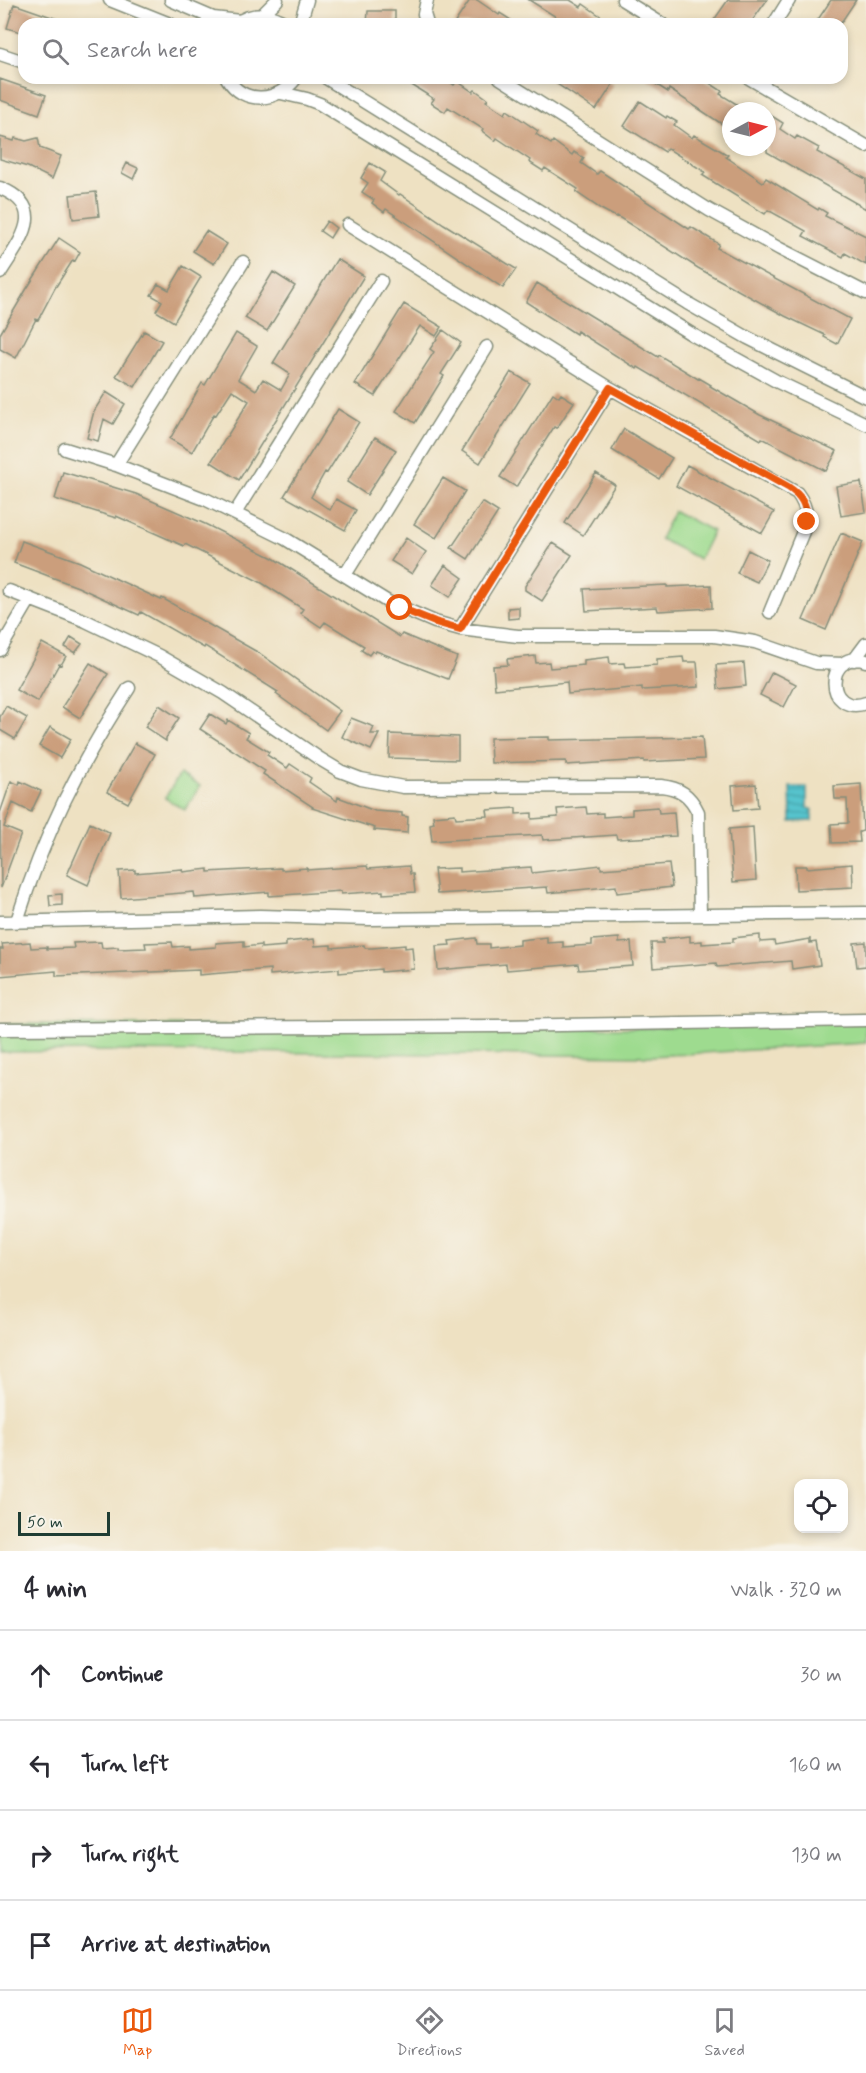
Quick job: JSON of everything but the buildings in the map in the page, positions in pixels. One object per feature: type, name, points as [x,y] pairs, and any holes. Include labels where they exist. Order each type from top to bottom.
[{"type":"street","points":[[110,0],[155,18]]},
{"type":"street","points":[[171,0],[213,18]]},
{"type":"street","points":[[262,15],[277,0]]},
{"type":"street","points":[[302,18],[308,0]]},
{"type":"street","points":[[425,18],[426,0]]},
{"type":"street","points":[[623,0],[652,18]]},
{"type":"street","points":[[778,18],[789,0]]},
{"type":"street","points":[[246,18],[262,15],[275,18]]},
{"type":"street","points":[[0,54],[18,60]]},
{"type":"street","points":[[232,84],[237,90],[258,98],[280,93],[320,104],[693,335],[778,381],[866,424]]},
{"type":"street","points":[[280,93],[292,84]]},
{"type":"street","points":[[336,84],[687,303],[748,338],[866,397]]},
{"type":"street","points":[[510,84],[709,210],[866,293]]},
{"type":"street","points":[[759,84],[866,146]]},
{"type":"street","points":[[0,188],[18,196],[25,205],[28,215],[27,226],[0,273]]},
{"type":"street","points":[[348,225],[610,388],[797,493],[807,511],[807,522],[770,612]]},
{"type":"street","points":[[116,465],[243,262]]},
{"type":"street","points":[[235,513],[381,280]]},
{"type":"street","points":[[345,575],[488,347]]},
{"type":"street","points":[[460,629],[610,388]]},
{"type":"street","points":[[65,449],[178,488],[235,513],[284,538],[388,602],[427,619],[460,629],[518,636],[714,636],[755,642],[825,664],[854,662]]},
{"type":"street","points":[[9,591],[96,625],[159,656],[223,693],[320,759],[340,771],[361,779],[403,787],[662,786],[673,787],[684,792],[693,801],[698,812],[700,915]]},
{"type":"street","points":[[0,650],[30,599]]},
{"type":"street","points":[[833,683],[835,674],[854,662],[866,644]]},
{"type":"street","points":[[807,660],[833,683],[842,701],[856,706],[866,703]]},
{"type":"street","points":[[17,921],[30,878],[55,818],[89,753],[129,688]]},
{"type":"street","points":[[0,922],[260,916],[369,919],[866,913]]},
{"type":"street","points":[[0,1029],[483,1026],[866,1020]]},
{"type":"green space","points":[[674,511],[713,531],[699,559],[660,539]]},
{"type":"green space","points":[[180,774],[200,786],[185,810],[165,798]]},
{"type":"green space","points":[[866,1014],[866,1043],[652,1056],[0,1052],[0,1024],[648,1028]]},
{"type":"water","points":[[790,787],[807,787],[807,808],[812,809],[812,821],[791,822]]},
{"type":"route","points":[[400,608],[460,629],[610,388],[797,493],[807,511],[807,522]]}]
